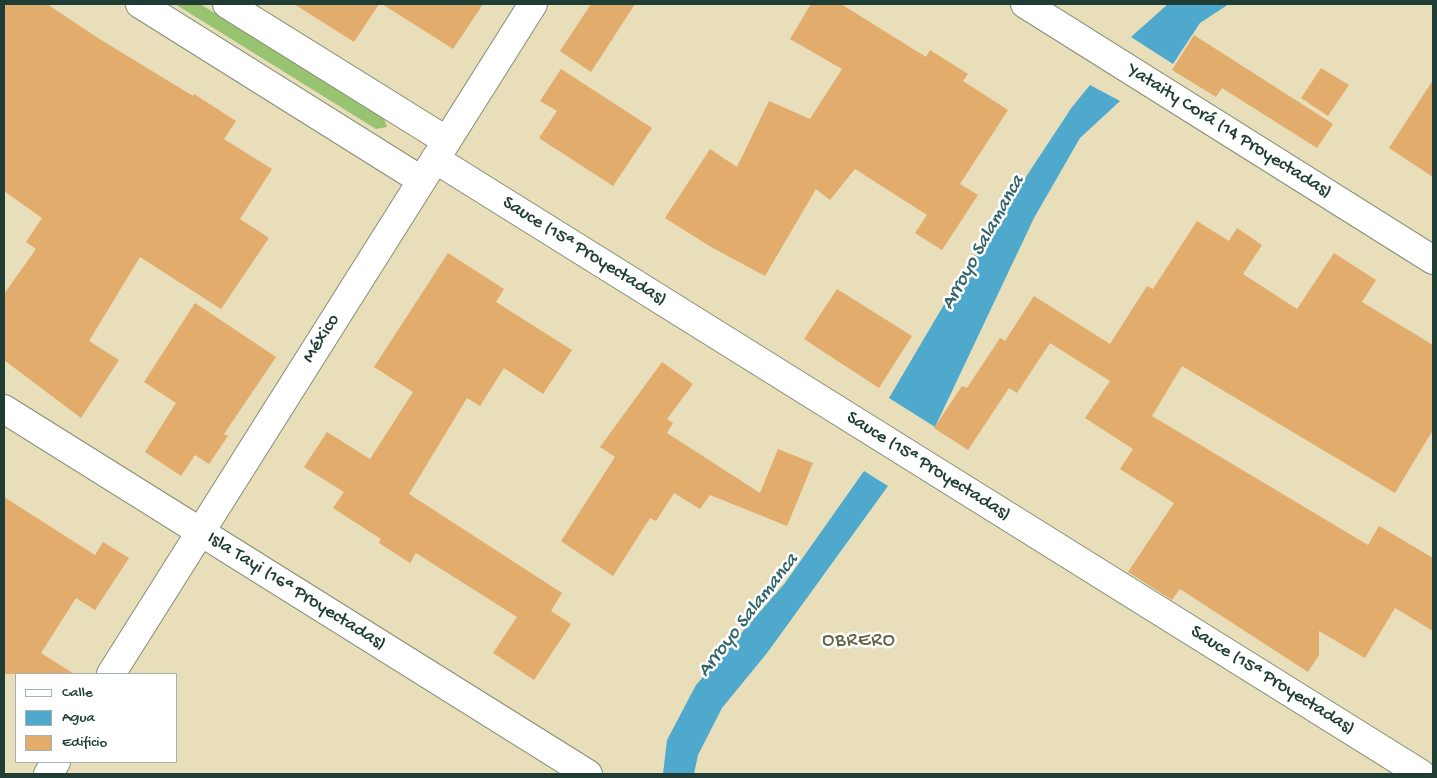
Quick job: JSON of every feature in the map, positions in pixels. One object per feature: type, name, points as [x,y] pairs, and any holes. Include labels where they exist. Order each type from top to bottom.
[{"type":"street","name":"Sauce (15ª Proyectadas)","points":[[140,4],[434,160],[1421,774]]},
{"type":"street","name":"Sauce (15ª Proyectadas)","points":[[227,4],[434,160]]},
{"type":"street","name":"México","points":[[112,673],[533,4]]},
{"type":"street","name":"Yataity Corá (14 Proyectadas)","points":[[1025,4],[1433,260]]},
{"type":"street","name":"Isla Tayi (16ª Proyectadas)","points":[[4,409],[588,774]]},
{"type":"street","points":[[48,774],[55,763]]},
{"type":"green space","points":[[175,4],[200,4],[384,118],[387,127],[376,129]]},
{"type":"water","points":[[1168,4],[1229,4],[1200,23],[1173,64],[1131,37]]},
{"type":"water","name":"Arroyo Salamanca","points":[[1090,85],[1120,101],[1080,138],[1034,218],[935,427],[889,398],[962,274],[1072,107]]},
{"type":"water","points":[[864,471],[888,486],[767,653],[722,708],[698,755],[694,774],[663,774],[667,740],[696,685],[785,583]]},
{"type":"building","points":[[4,4],[47,4],[98,38],[193,96],[194,94],[236,121],[224,139],[272,169],[240,219],[269,238],[221,309],[140,257],[89,341],[119,360],[81,418],[4,360],[4,294],[36,249],[26,242],[42,218],[4,191]]},
{"type":"building","points":[[294,4],[379,4],[354,42]]},
{"type":"building","points":[[382,4],[483,4],[453,49]]},
{"type":"building","points":[[591,4],[635,4],[591,72],[560,51]]},
{"type":"building","points":[[811,4],[841,4],[926,57],[930,50],[968,74],[963,81],[1008,110],[960,184],[978,195],[942,250],[915,233],[927,215],[855,169],[830,200],[816,189],[765,276],[711,247],[665,218],[710,149],[737,167],[769,101],[810,119],[842,69],[790,39]]},
{"type":"building","points":[[1194,35],[1333,124],[1317,148],[1222,88],[1216,97],[1172,70]]},
{"type":"building","points":[[1321,68],[1349,85],[1328,116],[1301,98]]},
{"type":"building","points":[[561,69],[652,128],[613,186],[539,138],[557,111],[540,101]]},
{"type":"building","points":[[1433,80],[1433,177],[1389,148]]},
{"type":"building","points":[[1197,221],[1229,241],[1237,228],[1262,245],[1243,274],[1297,309],[1334,253],[1376,280],[1362,302],[1433,345],[1433,430],[1395,493],[1182,366],[1152,416],[1368,545],[1379,526],[1433,558],[1433,631],[1395,608],[1365,658],[1319,631],[1319,655],[1308,672],[1180,589],[1172,600],[1128,572],[1174,503],[1120,469],[1133,449],[1085,418],[1110,381],[1050,343],[1017,393],[1009,388],[968,450],[934,428],[962,386],[967,388],[1000,338],[1005,341],[1034,296],[1110,344],[1147,286],[1153,289]]},
{"type":"building","points":[[448,253],[504,289],[496,302],[572,350],[543,394],[504,368],[480,406],[467,398],[409,494],[562,593],[551,611],[571,624],[534,680],[493,653],[517,617],[416,553],[410,563],[379,543],[381,539],[333,508],[344,492],[304,467],[327,432],[370,459],[413,392],[374,367]]},
{"type":"building","points":[[837,289],[912,336],[879,388],[804,339]]},
{"type":"building","points":[[195,303],[276,357],[224,434],[228,436],[209,464],[195,455],[181,476],[145,452],[176,403],[144,382]]},
{"type":"building","points":[[662,362],[693,384],[667,419],[673,423],[667,433],[760,493],[778,449],[813,463],[787,526],[710,495],[700,509],[674,493],[656,521],[650,518],[613,576],[561,541],[615,457],[600,447]]},
{"type":"building","points":[[4,497],[95,555],[103,542],[129,558],[95,610],[76,598],[41,653],[72,673],[4,674]]},
{"type":"district","name":"OBRERO","points":[[859,642]]}]
